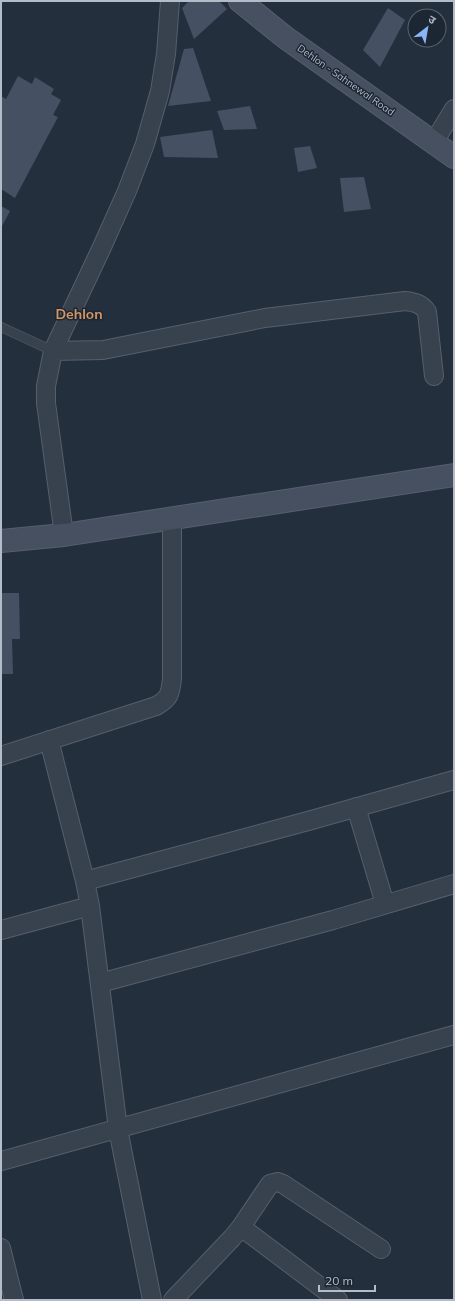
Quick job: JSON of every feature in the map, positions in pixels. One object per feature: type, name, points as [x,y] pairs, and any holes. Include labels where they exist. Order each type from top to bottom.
[{"type":"street","points":[[64,536],[46,404],[46,386],[53,351],[127,191],[145,144],[160,91],[166,54],[170,1]]},
{"type":"street","name":"Dehlon - Sahnewal Road","points":[[240,1],[286,38],[454,157]]},
{"type":"street","points":[[434,142],[454,109]]},
{"type":"street","points":[[53,351],[103,350],[265,318],[405,301],[419,304],[424,307],[427,312],[434,376]]},
{"type":"street","points":[[1,541],[64,536],[454,475]]},
{"type":"street","points":[[1,756],[156,706],[168,697],[172,678],[172,519]]},
{"type":"street","points":[[49,740],[86,881],[118,1129],[152,1300]]},
{"type":"street","points":[[86,881],[454,780]]},
{"type":"street","points":[[356,807],[385,904]]},
{"type":"street","points":[[100,983],[454,884]]},
{"type":"street","points":[[1,930],[90,906]]},
{"type":"street","points":[[1,1161],[454,1035]]},
{"type":"street","points":[[173,1300],[241,1227],[267,1187],[273,1182],[283,1184],[381,1250]]},
{"type":"street","points":[[241,1227],[338,1300]]},
{"type":"street","points":[[1,1248],[14,1300]]},
{"type":"lane","points":[[1,327],[53,351]]},
{"type":"building","points":[[189,1],[219,1],[227,9],[194,39],[182,8]]},
{"type":"building","points":[[388,8],[405,20],[380,67],[363,50]]},
{"type":"building","points":[[193,48],[211,101],[168,106],[184,49]]},
{"type":"building","points":[[18,76],[32,84],[35,77],[54,89],[51,94],[61,100],[53,115],[58,117],[15,198],[1,189],[1,96],[6,99]]},
{"type":"building","points":[[250,106],[257,129],[224,130],[217,111]]},
{"type":"building","points":[[212,130],[218,158],[164,157],[160,137]]},
{"type":"building","points":[[310,146],[317,168],[298,172],[294,148]]},
{"type":"building","points":[[364,177],[371,209],[344,212],[340,178]]},
{"type":"building","points":[[1,206],[10,211],[1,228]]},
{"type":"building","points":[[1,593],[19,593],[20,639],[12,639],[13,674],[1,674]]},
{"type":"district","name":"Dehlon","points":[[79,314]]}]
